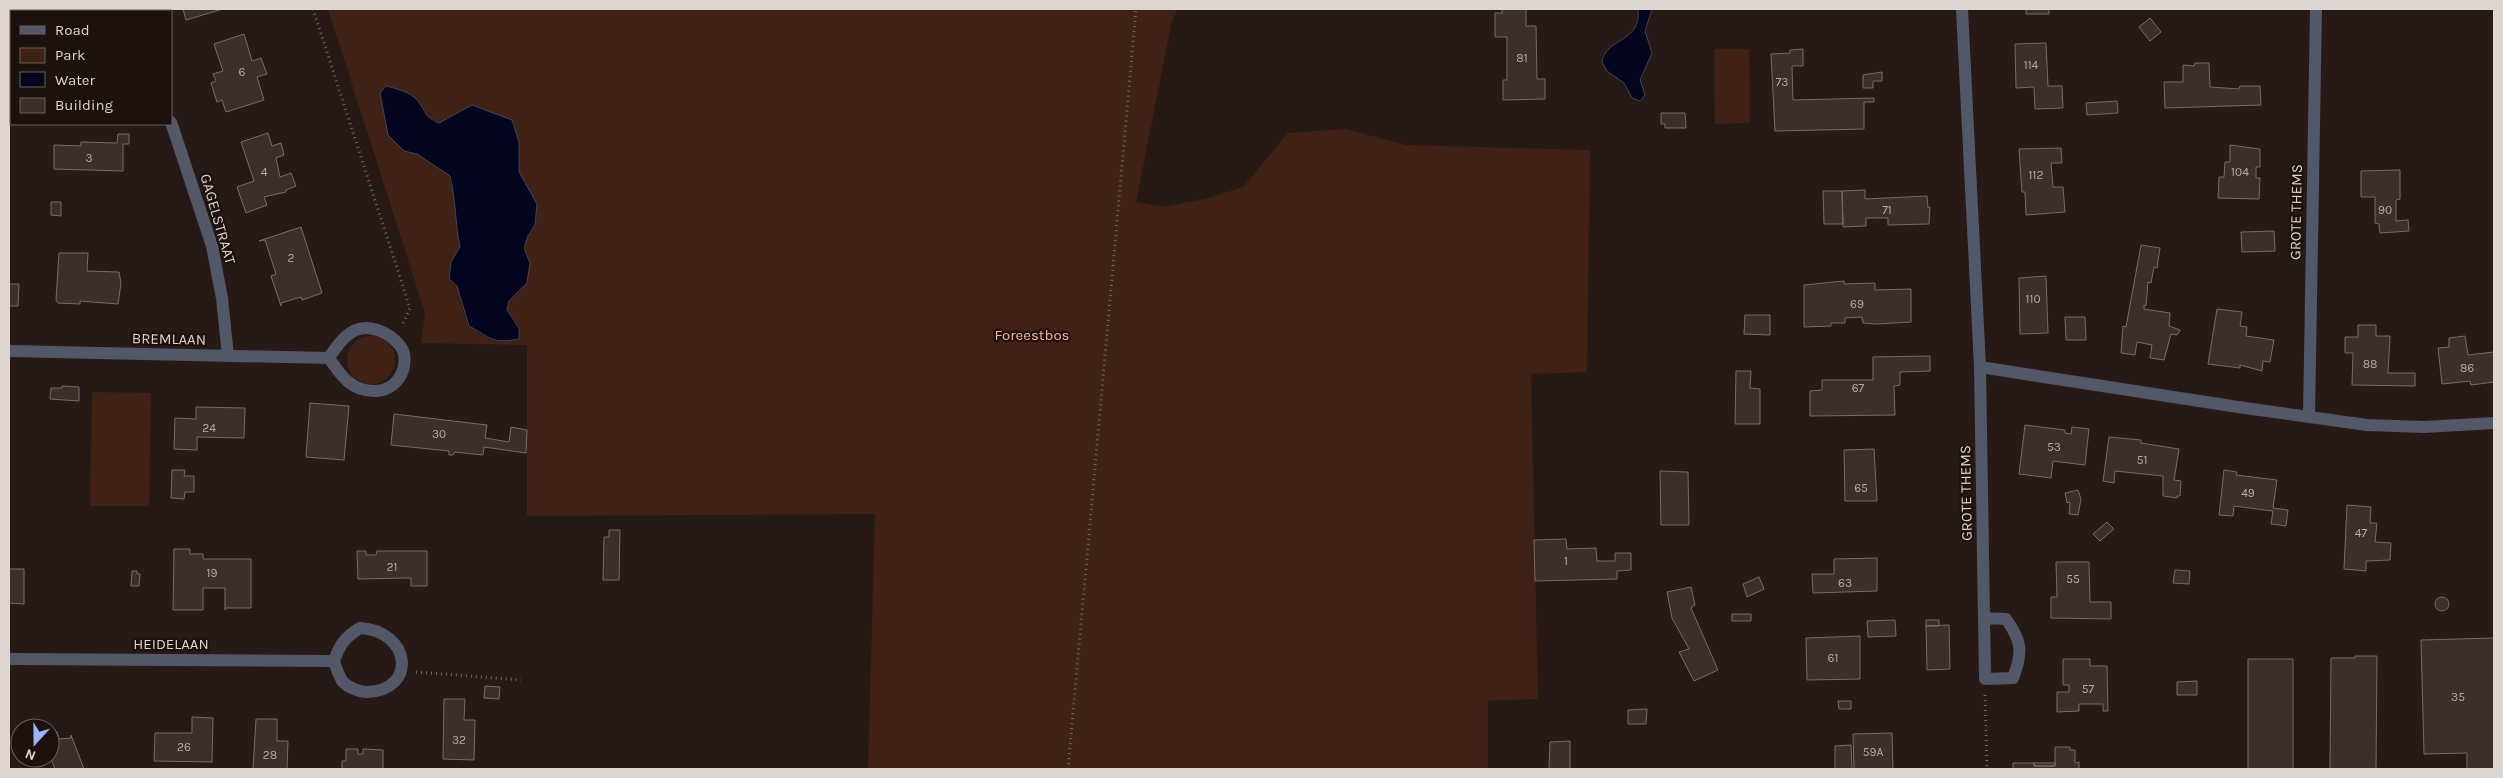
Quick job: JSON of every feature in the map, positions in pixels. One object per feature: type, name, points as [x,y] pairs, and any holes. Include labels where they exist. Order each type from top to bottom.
[{"type":"street","name":"GROTE THEMS","points":[[1962,9],[1980,367],[1985,679]]},
{"type":"street","name":"GROTE THEMS","points":[[2309,416],[2316,9]]},
{"type":"street","name":"GAGELSTRAAT","points":[[172,125],[212,246],[222,298],[228,356]]},
{"type":"street","points":[[377,328],[395,339],[404,352],[404,368],[398,382],[384,390],[368,391],[352,386],[329,358],[340,340],[358,329],[377,328]]},
{"type":"street","name":"BREMLAAN","points":[[9,352],[329,358]]},
{"type":"street","points":[[1980,367],[2238,408],[2368,425],[2424,427],[2494,422]]},
{"type":"street","points":[[1984,618],[2006,619],[2019,636],[2019,663],[2013,678],[1985,679]]},
{"type":"street","points":[[360,628],[375,629],[388,637],[399,649],[403,662],[392,686],[379,692],[360,692],[343,682],[334,661],[340,645],[347,636],[360,628]]},
{"type":"street","name":"HEIDELAAN","points":[[9,659],[334,661]]},
{"type":"path","points":[[313,9],[410,308],[395,339]]},
{"type":"path","points":[[1068,769],[1136,9]]},
{"type":"path","points":[[400,670],[521,680]]},
{"type":"path","points":[[1985,679],[1987,769]]},
{"type":"green space","name":"Foreestbos","points":[[328,9],[1178,9],[1172,21],[1136,202],[1163,207],[1208,198],[1243,187],[1288,133],[1346,129],[1406,145],[1590,150],[1587,372],[1531,374],[1538,699],[1488,701],[1488,769],[868,769],[875,514],[527,516],[527,345],[421,343],[425,313]],"holes":[[[386,86],[411,95],[418,101],[428,116],[439,123],[472,105],[519,142],[519,172],[537,205],[535,225],[528,236],[524,248],[530,263],[527,283],[509,301],[507,310],[519,328],[500,342],[480,334],[471,327],[465,318],[451,262],[461,247],[450,176],[417,154],[404,151]]]},
{"type":"green space","points":[[1714,49],[1749,49],[1750,123],[1715,124]]},
{"type":"green space","points":[[366,336],[376,336],[388,343],[395,355],[395,365],[388,377],[376,384],[366,384],[358,380],[351,373],[347,365],[347,355],[351,347],[358,340]]},
{"type":"green space","points":[[92,392],[151,393],[149,506],[90,506]]},
{"type":"water","points":[[1638,9],[1652,9],[1645,31],[1652,53],[1640,80],[1645,95],[1640,101],[1632,98],[1624,83],[1607,71],[1602,62],[1610,48],[1635,28],[1638,20]]},
{"type":"water","points":[[386,86],[411,95],[418,101],[428,116],[439,123],[472,105],[512,120],[519,142],[519,172],[537,204],[535,225],[528,236],[524,248],[530,263],[527,283],[509,301],[507,310],[519,328],[519,339],[502,341],[492,339],[469,326],[457,286],[449,279],[451,262],[460,247],[450,176],[417,154],[404,151],[388,135],[380,93]]},
{"type":"building","points":[[183,9],[223,9],[186,20]]},
{"type":"building","points":[[1501,9],[1526,9],[1526,26],[1536,26],[1537,79],[1545,79],[1545,99],[1503,100],[1503,80],[1507,80],[1507,37],[1495,37],[1495,13],[1503,13]]},
{"type":"building","points":[[2026,9],[2049,9],[2049,14],[2026,14]]},
{"type":"building","points":[[2150,18],[2161,32],[2150,41],[2139,27]]},
{"type":"building","points":[[244,34],[252,61],[261,58],[267,74],[257,77],[264,100],[226,112],[222,100],[217,102],[211,83],[216,81],[213,74],[223,71],[214,44]]},
{"type":"building","points":[[2046,43],[2048,86],[2062,86],[2063,108],[2035,109],[2034,87],[2016,88],[2015,44]]},
{"type":"building","points":[[1803,49],[1803,66],[1792,66],[1793,100],[1874,98],[1874,102],[1864,102],[1864,129],[1775,131],[1771,54],[1790,53],[1790,50]]},
{"type":"building","points":[[2195,63],[2209,63],[2210,87],[2239,89],[2240,86],[2260,86],[2261,105],[2165,108],[2164,82],[2183,82],[2183,65],[2194,66]]},
{"type":"building","points":[[1882,72],[1882,81],[1873,81],[1873,88],[1863,88],[1863,75]]},
{"type":"building","points":[[2117,101],[2118,113],[2087,115],[2086,103]]},
{"type":"building","points":[[1661,113],[1685,113],[1686,128],[1665,128],[1665,124],[1661,124]]},
{"type":"building","points":[[268,133],[272,146],[281,143],[284,155],[276,158],[280,177],[291,173],[296,186],[286,190],[286,192],[264,197],[267,205],[246,213],[237,187],[254,181],[241,142]]},
{"type":"building","points":[[118,134],[129,134],[129,144],[123,144],[123,171],[54,169],[54,145],[81,146],[81,142],[117,143]]},
{"type":"building","points":[[2230,145],[2260,149],[2260,167],[2256,167],[2256,178],[2260,178],[2259,199],[2218,198],[2219,177],[2224,177],[2225,162],[2230,162]]},
{"type":"building","points":[[2061,148],[2062,163],[2051,163],[2053,187],[2063,187],[2065,212],[2026,215],[2025,192],[2022,192],[2019,149]]},
{"type":"building","points":[[2400,170],[2400,199],[2396,200],[2396,221],[2408,220],[2409,231],[2380,233],[2379,224],[2375,223],[2375,197],[2361,197],[2361,171]]},
{"type":"building","points":[[1865,190],[1865,199],[1927,196],[1928,208],[1930,207],[1929,224],[1888,225],[1888,218],[1866,218],[1866,226],[1843,227],[1842,191]]},
{"type":"building","points":[[1823,191],[1842,191],[1843,224],[1824,224]]},
{"type":"building","points":[[51,202],[61,202],[61,216],[51,215]]},
{"type":"building","points":[[301,227],[322,293],[302,300],[301,297],[281,303],[281,306],[271,276],[276,274],[265,240],[259,241]]},
{"type":"building","points":[[2274,231],[2275,251],[2242,252],[2241,232]]},
{"type":"building","points":[[2141,245],[2160,248],[2157,268],[2154,267],[2151,283],[2148,282],[2146,306],[2144,305],[2144,309],[2170,313],[2169,326],[2180,330],[2177,335],[2171,334],[2164,360],[2150,358],[2152,345],[2137,342],[2135,355],[2121,353],[2123,326],[2126,327]]},
{"type":"building","points":[[59,253],[88,253],[87,271],[119,272],[121,283],[118,304],[80,301],[80,304],[58,303],[56,300]]},
{"type":"building","points":[[2046,276],[2048,333],[2020,334],[2019,278]]},
{"type":"building","points":[[1844,281],[1844,284],[1875,283],[1875,290],[1911,289],[1911,322],[1863,323],[1862,317],[1845,318],[1845,323],[1831,323],[1831,326],[1804,327],[1804,285]]},
{"type":"building","points":[[9,284],[19,284],[18,306],[9,306]]},
{"type":"building","points":[[2217,309],[2242,312],[2240,326],[2247,327],[2246,336],[2274,340],[2270,362],[2263,361],[2262,371],[2240,365],[2240,368],[2208,364]]},
{"type":"building","points":[[1745,315],[1770,315],[1770,335],[1744,334]]},
{"type":"building","points":[[2065,317],[2085,317],[2086,340],[2066,340]]},
{"type":"building","points":[[2358,325],[2376,325],[2376,336],[2390,336],[2388,373],[2415,373],[2415,386],[2352,385],[2353,353],[2345,353],[2345,337],[2358,337]]},
{"type":"building","points":[[2465,336],[2468,355],[2494,352],[2494,382],[2471,385],[2470,381],[2442,384],[2438,348],[2449,347],[2449,338]]},
{"type":"building","points":[[1930,356],[1930,371],[1900,372],[1900,385],[1894,386],[1895,415],[1810,416],[1810,391],[1822,390],[1822,380],[1873,380],[1873,357]]},
{"type":"building","points":[[1736,371],[1751,371],[1750,388],[1760,389],[1760,424],[1735,424]]},
{"type":"building","points":[[62,386],[79,387],[79,401],[50,399],[51,388],[62,388]]},
{"type":"building","points":[[310,403],[349,406],[344,460],[306,457]]},
{"type":"building","points":[[196,407],[245,408],[244,438],[197,437],[197,450],[174,449],[175,418],[196,419]]},
{"type":"building","points":[[394,414],[487,425],[485,438],[509,442],[511,427],[527,430],[526,453],[484,447],[483,455],[455,452],[453,455],[449,455],[449,451],[391,445]]},
{"type":"building","points":[[2025,425],[2065,430],[2065,433],[2071,434],[2072,427],[2089,429],[2085,465],[2053,461],[2051,478],[2019,474]]},
{"type":"building","points":[[2109,437],[2141,440],[2141,443],[2179,449],[2174,480],[2181,481],[2180,496],[2177,496],[2177,498],[2163,496],[2163,476],[2115,471],[2114,483],[2103,481]]},
{"type":"building","points":[[1874,449],[1877,501],[1845,501],[1844,450]]},
{"type":"building","points":[[172,470],[185,470],[184,476],[194,476],[194,492],[185,492],[184,499],[171,498]]},
{"type":"building","points":[[2224,470],[2237,472],[2236,475],[2277,480],[2273,508],[2288,510],[2286,526],[2271,524],[2273,511],[2234,506],[2233,516],[2219,515]]},
{"type":"building","points":[[1660,471],[1688,472],[1689,525],[1661,525]]},
{"type":"building","points":[[2078,490],[2081,499],[2078,515],[2069,514],[2070,502],[2067,503],[2065,493]]},
{"type":"building","points":[[2347,505],[2371,507],[2370,523],[2377,523],[2375,542],[2391,543],[2390,560],[2366,561],[2366,571],[2344,569]]},
{"type":"building","points":[[2107,522],[2114,529],[2100,541],[2093,534]]},
{"type":"building","points":[[609,530],[620,530],[619,580],[603,580],[604,537],[609,537]]},
{"type":"building","points":[[1566,539],[1567,549],[1596,548],[1597,561],[1615,561],[1615,553],[1631,553],[1631,570],[1617,571],[1617,579],[1535,581],[1534,540]]},
{"type":"building","points":[[174,549],[190,549],[190,554],[203,554],[203,559],[251,559],[251,608],[226,608],[225,610],[225,588],[203,588],[203,610],[173,610]]},
{"type":"building","points":[[357,551],[366,551],[366,555],[376,555],[377,551],[427,551],[427,586],[411,586],[411,578],[358,579]]},
{"type":"building","points":[[1877,558],[1877,591],[1813,593],[1812,574],[1834,574],[1834,559]]},
{"type":"building","points":[[2056,562],[2089,562],[2090,602],[2111,602],[2111,619],[2051,618],[2051,597],[2057,597]]},
{"type":"building","points":[[9,569],[24,569],[24,604],[9,603]]},
{"type":"building","points":[[2175,570],[2190,571],[2189,584],[2173,583]]},
{"type":"building","points":[[132,571],[137,571],[137,574],[140,574],[139,586],[131,586]]},
{"type":"building","points":[[1759,577],[1764,589],[1747,597],[1743,584]]},
{"type":"building","points":[[1691,587],[1695,605],[1691,608],[1718,670],[1694,681],[1679,652],[1689,649],[1672,618],[1667,592]]},
{"type":"building","points":[[2442,597],[2447,599],[2449,604],[2447,609],[2442,611],[2437,609],[2435,604],[2437,599]]},
{"type":"building","points":[[1732,614],[1751,614],[1751,621],[1732,621]]},
{"type":"building","points":[[1895,620],[1896,636],[1868,637],[1867,621]]},
{"type":"building","points":[[1926,620],[1939,620],[1939,626],[1926,626]]},
{"type":"building","points":[[1949,625],[1950,669],[1927,670],[1926,626]]},
{"type":"building","points":[[1860,636],[1860,679],[1807,680],[1806,638]]},
{"type":"building","points":[[2494,638],[2494,769],[2467,769],[2467,753],[2424,754],[2421,640]]},
{"type":"building","points":[[2355,656],[2377,656],[2376,769],[2330,769],[2331,658],[2355,658]]},
{"type":"building","points":[[2063,659],[2090,659],[2090,666],[2107,666],[2108,711],[2103,711],[2103,704],[2079,704],[2079,711],[2057,712],[2057,692],[2069,692],[2069,685],[2063,685]]},
{"type":"building","points":[[2248,659],[2293,659],[2293,769],[2248,769]]},
{"type":"building","points":[[2197,681],[2197,695],[2177,695],[2177,682]]},
{"type":"building","points":[[485,686],[500,687],[499,699],[484,698]]},
{"type":"building","points":[[444,699],[465,699],[464,720],[475,720],[474,760],[443,759]]},
{"type":"building","points":[[1838,701],[1851,701],[1851,709],[1839,709]]},
{"type":"building","points":[[1647,709],[1646,724],[1628,724],[1628,710]]},
{"type":"building","points":[[192,717],[213,718],[212,762],[154,761],[155,733],[192,733]]},
{"type":"building","points":[[256,719],[277,719],[277,741],[288,741],[287,769],[253,769]]},
{"type":"building","points":[[1892,733],[1893,769],[1854,769],[1853,734]]},
{"type":"building","points":[[71,735],[84,769],[55,769],[60,768],[60,739],[71,738]]},
{"type":"building","points":[[1570,741],[1570,769],[1549,769],[1550,742]]},
{"type":"building","points":[[1851,745],[1852,769],[1835,769],[1835,746]]},
{"type":"building","points":[[2055,747],[2070,747],[2070,750],[2075,750],[2075,763],[2079,762],[2079,769],[2013,769],[2013,763],[2055,766]]},
{"type":"building","points":[[346,749],[358,749],[358,754],[363,754],[363,749],[383,750],[383,769],[342,769],[342,761],[346,761]]},
{"type":"building","points":[[2034,763],[2055,763],[2055,766],[2034,766]]}]
